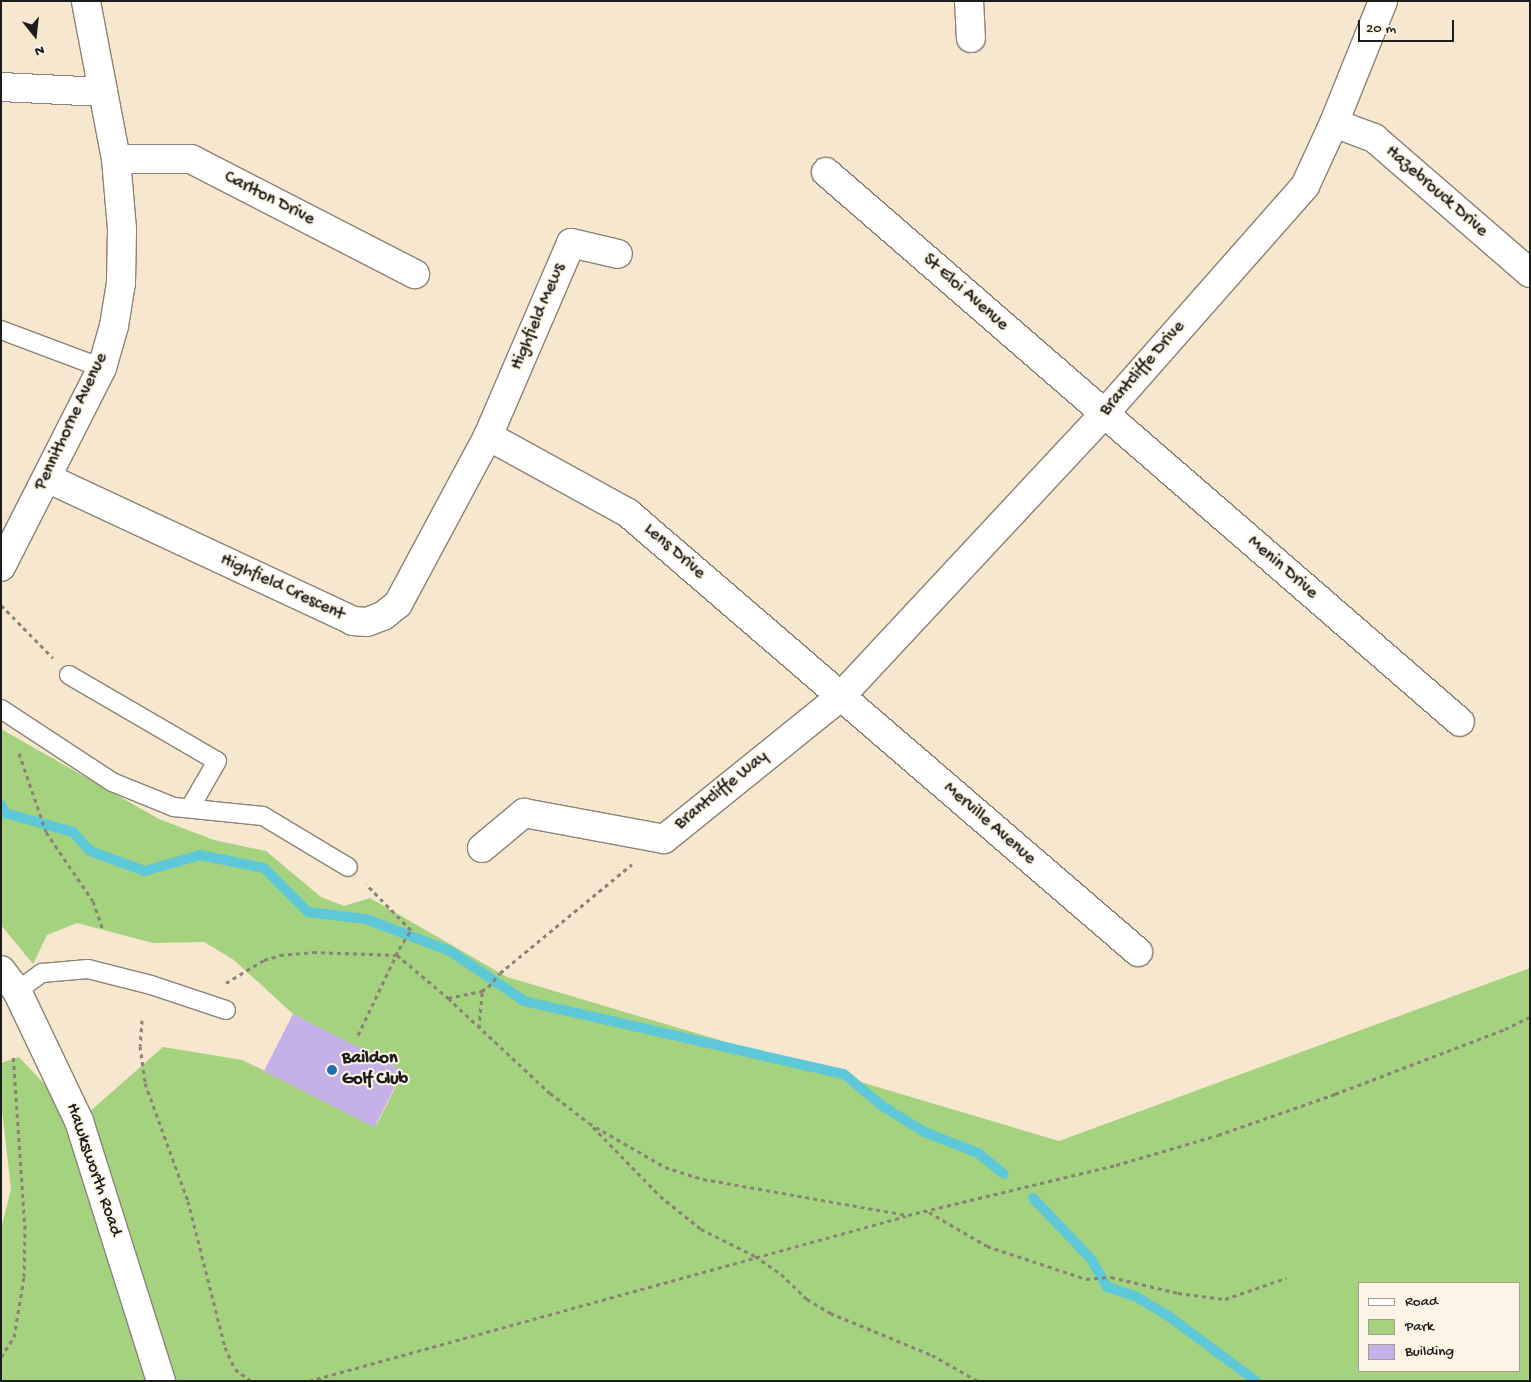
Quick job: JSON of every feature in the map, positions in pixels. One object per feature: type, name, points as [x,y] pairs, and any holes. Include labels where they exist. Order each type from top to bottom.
[{"type":"street","name":"Pennithorne Avenue","points":[[1,567],[102,368],[114,326],[121,284],[122,229],[116,160],[86,1]]},
{"type":"street","points":[[969,1],[971,38]]},
{"type":"street","name":"Brantcliffe Drive","points":[[840,696],[1104,414],[1305,186],[1334,123],[1383,1]]},
{"type":"street","points":[[1,87],[103,92]]},
{"type":"street","name":"Hazebrouck Drive","points":[[1334,123],[1374,138],[1530,274]]},
{"type":"street","name":"Carlton Drive","points":[[116,160],[191,159],[415,274]]},
{"type":"street","name":"St Eloi Avenue","points":[[826,172],[1104,414]]},
{"type":"street","name":"Highfield Mews","points":[[488,436],[570,243],[618,254]]},
{"type":"street","name":"Menin Drive","points":[[1104,414],[1460,722]]},
{"type":"street","name":"Highfield Crescent","points":[[47,478],[353,621],[367,622],[383,616],[398,604],[488,436]]},
{"type":"street","name":"Lens Drive","points":[[488,436],[628,513],[840,696]]},
{"type":"street","name":"Brantcliffe Way","points":[[482,848],[524,814],[664,838],[840,696]]},
{"type":"street","name":"Merville Avenue","points":[[840,696],[1138,952]]},
{"type":"street","name":"Hawksworth Road","points":[[9,980],[79,1121],[161,1381]]},
{"type":"lane","points":[[1,330],[102,368]]},
{"type":"lane","points":[[68,675],[217,761],[190,808]]},
{"type":"lane","points":[[3,710],[112,782],[174,807],[263,816],[348,867]]},
{"type":"lane","points":[[9,980],[42,973],[88,969],[198,1000],[226,1010]]},
{"type":"path","points":[[1,605],[68,675]]},
{"type":"path","points":[[3,710],[46,832],[93,901],[103,930]]},
{"type":"path","points":[[448,998],[482,991],[488,987],[500,973],[664,838]]},
{"type":"path","points":[[348,867],[411,930],[399,949],[358,1035]]},
{"type":"path","points":[[198,1000],[264,960],[280,955],[313,952],[397,955],[448,998],[479,1029],[550,1093],[589,1123],[665,1167],[702,1179],[908,1215]]},
{"type":"path","points":[[479,1029],[482,991]]},
{"type":"path","points":[[309,1381],[755,1256],[908,1215],[928,1212],[1116,1164],[1218,1135],[1335,1094],[1505,1029],[1530,1017]]},
{"type":"path","points":[[142,1020],[140,1046],[145,1083],[188,1201],[225,1347],[235,1370],[251,1381]]},
{"type":"path","points":[[1,1357],[14,1337],[24,1277],[24,1229],[13,1049]]},
{"type":"path","points":[[589,1123],[660,1196],[701,1229],[755,1256],[781,1274],[808,1299],[830,1312],[932,1355],[978,1381]]},
{"type":"path","points":[[928,1212],[987,1246],[1086,1278],[1111,1277],[1178,1293],[1225,1299],[1286,1278]]},
{"type":"green space","points":[[1,729],[159,819],[214,840],[266,851],[321,897],[344,906],[370,898],[507,977],[1059,1141],[1530,968],[1530,1381],[1,1381],[1,1229],[11,1189],[1,1101],[1,1063],[19,1057],[79,1121],[163,1047],[242,1060],[377,1124],[403,1072],[293,1014],[234,960],[204,942],[153,943],[77,923],[47,935],[33,964],[1,925]]},
{"type":"building","name":"Baildon Golf Club","points":[[293,1014],[403,1070],[374,1127],[264,1071]]},
{"type":"waterway","points":[[1,805],[5,813],[73,832],[90,851],[145,871],[200,855],[264,868],[308,912],[366,919],[450,951],[524,1001],[844,1074],[881,1105],[924,1132],[978,1153],[1004,1174]]},
{"type":"waterway","points":[[1033,1198],[1091,1259],[1107,1287],[1135,1296],[1167,1315],[1256,1381]]},
{"type":"place","name":"Baildon Golf Club","points":[[332,1070]]}]
